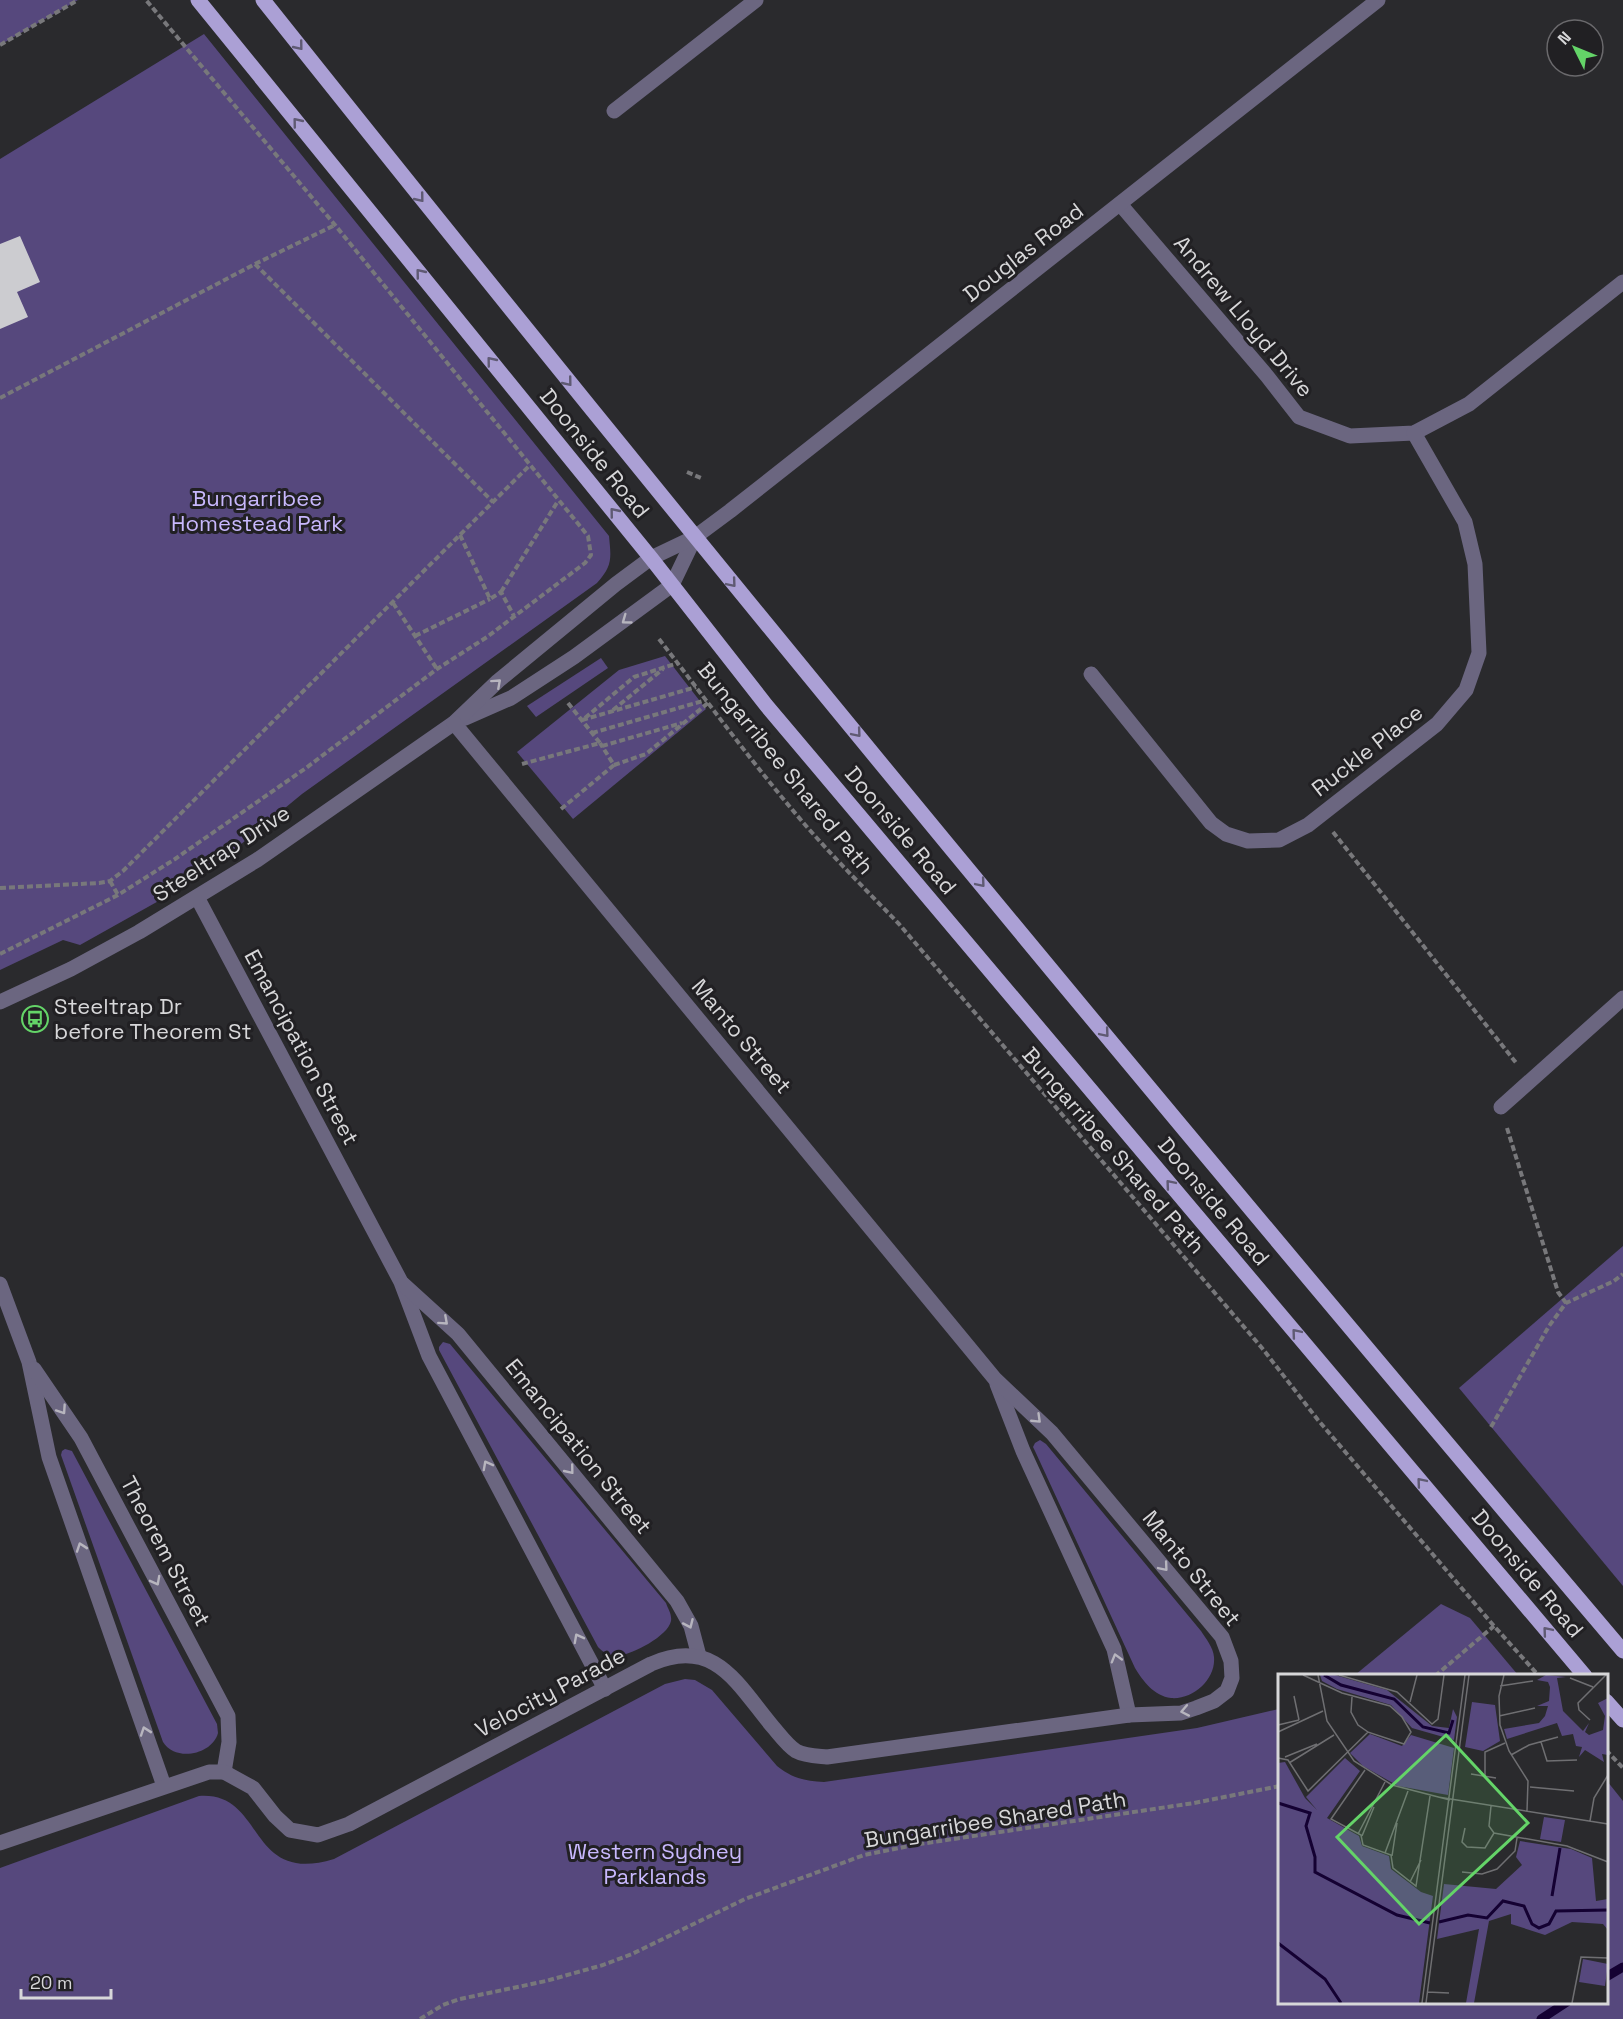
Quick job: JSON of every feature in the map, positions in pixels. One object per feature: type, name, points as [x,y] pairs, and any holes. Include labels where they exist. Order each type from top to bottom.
[{"type":"main road","name":"Doonside Road","points":[[198,0],[651,558],[773,714],[1583,1674]]},
{"type":"main road","name":"Doonside Road","points":[[263,0],[505,304],[695,537],[1381,1366],[1623,1652]]},
{"type":"main road","points":[[1608,1703],[1623,1720]]},
{"type":"street","points":[[614,111],[756,0]]},
{"type":"street","name":"Douglas Road","points":[[651,558],[695,537],[1378,0]]},
{"type":"street","name":"Andrew Lloyd Drive","points":[[1120,204],[1268,376],[1299,417],[1350,436],[1414,434],[1469,404],[1623,282]]},
{"type":"street","name":"Ruckle Place","points":[[1091,674],[1211,823],[1226,834],[1248,841],[1279,840],[1308,825],[1437,724],[1466,690],[1479,653],[1475,564],[1465,522],[1414,434]]},
{"type":"street","name":"Douglas Road","points":[[672,585],[695,537]]},
{"type":"street","name":"Steeltrap Drive","points":[[0,1002],[80,963],[197,897],[257,860],[454,723],[498,681],[615,584],[651,558]]},
{"type":"street","name":"Steeltrap Drive","points":[[454,723],[511,698],[574,657],[672,585]]},
{"type":"street","name":"Manto Street","points":[[454,723],[995,1379],[1052,1433],[1222,1637],[1232,1661],[1232,1678],[1227,1691],[1214,1701],[1181,1713],[1129,1715],[1114,1649],[1023,1451],[995,1379]]},
{"type":"street","name":"Emancipation Street","points":[[197,897],[401,1282],[429,1356],[605,1689]]},
{"type":"street","points":[[1501,1107],[1623,998]]},
{"type":"street","name":"Emancipation Street","points":[[401,1282],[458,1334],[677,1601],[691,1626],[699,1656]]},
{"type":"street","name":"Theorem Street","points":[[0,1284],[29,1362],[49,1457],[164,1786]]},
{"type":"street","name":"Theorem Street","points":[[29,1362],[81,1438],[228,1716],[229,1742],[224,1772]]},
{"type":"street","name":"Velocity Parade","points":[[224,1772],[253,1788],[275,1816],[290,1830],[318,1835],[348,1824],[663,1659],[674,1655],[699,1656]]},
{"type":"street","points":[[699,1656],[717,1663],[795,1750],[809,1755],[836,1756],[1129,1715]]},
{"type":"street","points":[[0,1843],[164,1786],[209,1772],[224,1772]]},
{"type":"path","points":[[0,45],[78,0]]},
{"type":"path","points":[[0,954],[118,895],[175,859],[306,768],[437,669],[487,637],[585,563],[591,555],[588,536],[334,225],[146,0]]},
{"type":"path","points":[[0,398],[334,225]]},
{"type":"path","points":[[255,264],[493,502]]},
{"type":"path","points":[[0,888],[99,883],[110,881],[123,872],[530,465]]},
{"type":"path","points":[[687,472],[701,477]]},
{"type":"path","points":[[415,636],[501,592],[558,501]]},
{"type":"path","points":[[460,535],[490,599]]},
{"type":"path","points":[[501,592],[514,616]]},
{"type":"path","points":[[392,602],[437,669]]},
{"type":"path","name":"Bungarribee Shared Path","points":[[659,639],[806,825],[851,877],[899,924],[1262,1348],[1318,1420],[1537,1674]]},
{"type":"path","points":[[582,720],[634,677],[678,663]]},
{"type":"path","points":[[610,712],[665,668]]},
{"type":"path","points":[[582,720],[696,687]]},
{"type":"path","points":[[592,733],[707,702]]},
{"type":"path","points":[[561,809],[614,765],[646,754],[707,702]]},
{"type":"path","points":[[567,703],[601,744],[614,765]]},
{"type":"path","points":[[522,764],[685,722]]},
{"type":"path","points":[[1320,815],[1530,1080]]},
{"type":"path","points":[[110,881],[118,895]]},
{"type":"path","points":[[1501,1107],[1558,1292],[1566,1304]]},
{"type":"path","points":[[1491,1427],[1549,1326],[1566,1304],[1614,1281],[1623,1274]]},
{"type":"path","points":[[1437,1674],[1494,1626]]},
{"type":"path","points":[[1608,1752],[1623,1768]]},
{"type":"path","name":"Bungarribee Shared Path","points":[[420,2019],[443,2005],[460,1999],[546,1981],[603,1965],[632,1954],[745,1899],[864,1855],[920,1844],[1172,1807],[1278,1786]]},
{"type":"green space","points":[[0,0],[78,0],[0,45]]},
{"type":"green space","name":"Bungarribee Homestead Park","points":[[204,34],[609,536],[610,561],[597,583],[302,794],[240,845],[180,889],[80,945],[63,940],[0,970],[0,159]]},
{"type":"green space","points":[[665,656],[706,709],[573,819],[517,752],[619,670]]},
{"type":"green space","points":[[601,658],[608,668],[536,717],[527,706]]},
{"type":"green space","points":[[1623,1246],[1623,1586],[1459,1388]]},
{"type":"green space","points":[[443,1342],[450,1344],[666,1603],[671,1621],[664,1633],[641,1648],[624,1655],[612,1656],[598,1647],[439,1350]]},
{"type":"green space","points":[[1040,1440],[1046,1444],[1209,1643],[1214,1665],[1207,1680],[1195,1692],[1179,1698],[1165,1697],[1150,1687],[1135,1668],[1033,1447]]},
{"type":"green space","points":[[65,1449],[72,1451],[217,1724],[218,1733],[214,1741],[201,1751],[184,1754],[169,1748],[163,1742],[61,1455]]},
{"type":"green space","points":[[1441,1604],[1470,1618],[1517,1674],[1356,1674]]},
{"type":"green space","name":"Western Sydney Parklands","points":[[685,1679],[695,1680],[712,1690],[777,1766],[799,1778],[824,1782],[1197,1728],[1278,1709],[1278,2004],[1608,2004],[1608,1782],[1623,1801],[1623,2019],[0,2019],[0,1868],[199,1796],[220,1798],[236,1808],[270,1850],[285,1860],[306,1864],[334,1859],[665,1684]]},
{"type":"building","points":[[20,236],[40,282],[17,292],[28,317],[0,329],[0,244]]},
{"type":"waterway","points":[[1608,1976],[1623,1967]]},
{"type":"waterway","points":[[1541,2019],[1564,2004]]},
{"type":"place","name":"Steeltrap Dr before Theorem St","points":[[35,1019]]}]
